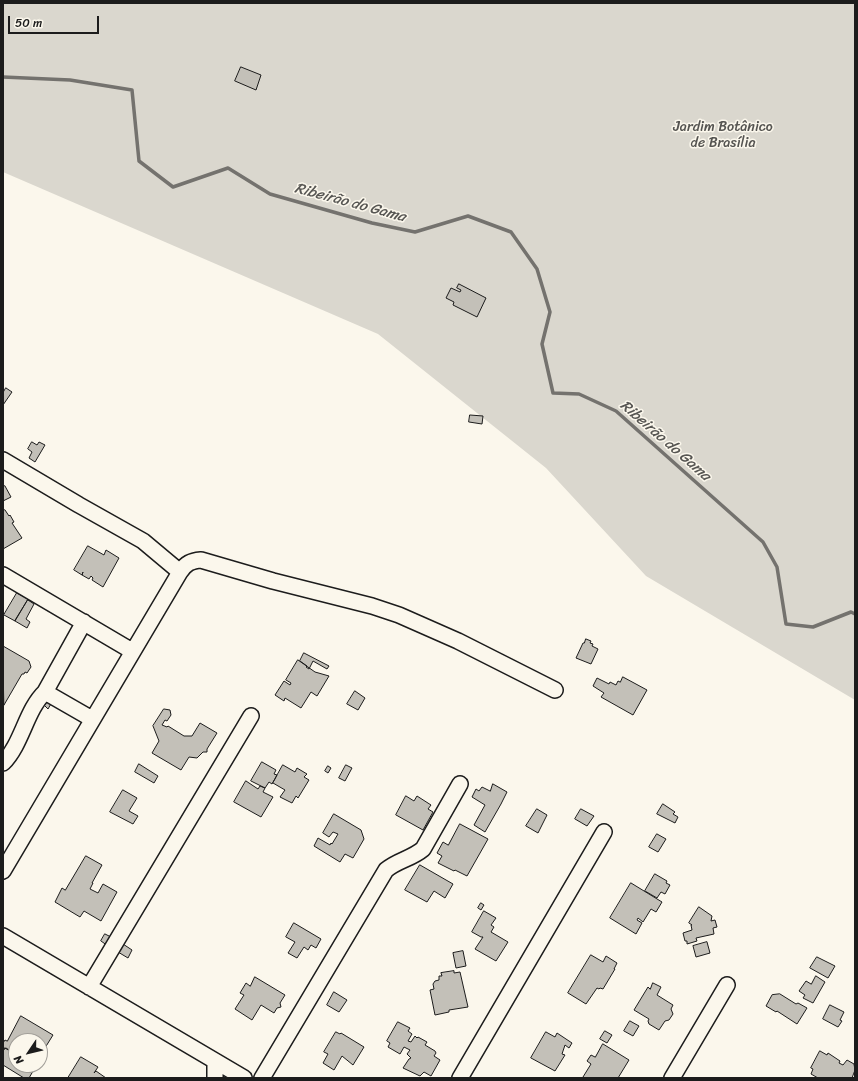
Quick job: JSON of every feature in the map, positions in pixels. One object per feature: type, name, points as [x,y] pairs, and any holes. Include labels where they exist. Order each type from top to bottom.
[{"type":"street","points":[[3,460],[78,505],[143,541],[180,572]]},
{"type":"street","points":[[3,871],[180,572],[184,566],[192,561],[201,560],[273,581],[372,606],[399,615],[458,640],[555,690]]},
{"type":"street","points":[[3,575],[132,652]]},
{"type":"street","points":[[3,763],[7,760],[22,732],[34,705],[45,692],[84,622]]},
{"type":"street","points":[[45,692],[92,719]]},
{"type":"street","points":[[89,987],[251,716]]},
{"type":"street","points":[[262,1078],[386,870],[395,863],[415,856],[423,849],[460,784]]},
{"type":"street","points":[[460,1078],[604,832]]},
{"type":"street","points":[[3,936],[244,1078]]},
{"type":"street","points":[[672,1078],[727,985]]},
{"type":"street","points":[[215,1061],[215,1078]]},
{"type":"green space","name":"Jardim Botânico de Brasília","points":[[3,3],[855,3],[855,700],[646,576],[546,468],[378,334],[3,172]]},
{"type":"building","points":[[241,67],[261,75],[256,90],[235,81]]},
{"type":"building","points":[[459,284],[486,298],[477,317],[453,305],[454,302],[446,298],[451,288],[460,292],[461,290],[457,288]]},
{"type":"building","points":[[6,388],[12,392],[3,405],[3,393]]},
{"type":"building","points":[[470,415],[483,416],[482,424],[469,422]]},
{"type":"building","points":[[32,442],[37,445],[39,442],[45,445],[35,462],[29,458],[32,452],[28,449]]},
{"type":"building","points":[[5,486],[11,497],[3,501],[3,487]]},
{"type":"building","points":[[5,510],[9,516],[10,515],[14,522],[12,523],[22,538],[3,549],[3,511]]},
{"type":"building","points":[[88,546],[104,555],[106,550],[119,558],[103,587],[92,580],[93,578],[91,576],[89,579],[74,570]]},
{"type":"building","points":[[17,593],[28,599],[15,621],[4,615]]},
{"type":"building","points":[[28,600],[34,604],[26,619],[30,622],[27,628],[15,621]]},
{"type":"building","points":[[586,639],[591,641],[590,643],[593,644],[592,646],[598,649],[591,664],[576,658]]},
{"type":"building","points":[[3,646],[29,661],[31,667],[27,673],[25,672],[22,674],[4,705]]},
{"type":"building","points":[[304,653],[329,666],[327,669],[313,661],[309,669],[300,661]]},
{"type":"building","points":[[298,660],[315,672],[329,676],[317,696],[311,692],[301,708],[285,698],[284,701],[275,695],[284,681],[290,685],[291,683],[286,680]]},
{"type":"building","points":[[623,677],[647,690],[633,715],[601,697],[604,693],[593,686],[597,678],[609,684],[610,682],[616,685]]},
{"type":"building","points":[[355,691],[365,698],[358,710],[347,704]]},
{"type":"building","points":[[46,698],[52,702],[48,709],[43,704]]},
{"type":"building","points":[[164,709],[170,710],[171,715],[162,725],[168,726],[184,736],[192,736],[200,723],[217,733],[207,749],[207,752],[203,752],[197,758],[189,757],[181,770],[152,753],[159,741],[153,726]]},
{"type":"building","points":[[262,762],[276,770],[274,774],[277,775],[272,784],[269,782],[265,788],[251,781]]},
{"type":"building","points":[[139,764],[158,776],[154,783],[135,772]]},
{"type":"building","points":[[283,765],[295,772],[297,768],[307,774],[304,777],[309,780],[298,798],[296,796],[292,803],[280,797],[285,790],[273,783]]},
{"type":"building","points":[[346,765],[352,768],[345,781],[339,778]]},
{"type":"building","points":[[328,766],[331,768],[328,773],[325,771]]},
{"type":"building","points":[[246,781],[258,789],[260,786],[265,788],[263,792],[273,797],[261,817],[234,802]]},
{"type":"building","points":[[493,784],[507,792],[485,832],[474,825],[485,805],[472,797],[476,789],[479,791],[482,787],[490,791]]},
{"type":"building","points":[[123,790],[137,798],[129,811],[138,816],[133,824],[110,812]]},
{"type":"building","points":[[406,796],[414,801],[417,796],[431,805],[428,809],[433,812],[423,830],[396,815]]},
{"type":"building","points":[[663,804],[675,812],[673,814],[678,817],[675,823],[657,814]]},
{"type":"building","points":[[537,809],[547,815],[538,833],[526,826]]},
{"type":"building","points":[[581,809],[594,816],[587,826],[575,819]]},
{"type":"building","points":[[334,814],[361,830],[364,839],[353,858],[345,854],[340,862],[314,846],[318,838],[330,845],[331,843],[332,844],[338,834],[333,832],[329,837],[323,833]]},
{"type":"building","points":[[460,824],[488,839],[467,876],[438,863],[442,856],[437,853],[443,842],[448,845]]},
{"type":"building","points":[[657,834],[666,839],[658,852],[649,847]]},
{"type":"building","points":[[86,856],[102,865],[90,889],[98,893],[103,884],[117,892],[101,921],[84,911],[80,917],[55,902],[62,888],[65,890]]},
{"type":"building","points":[[420,865],[453,884],[445,898],[434,891],[427,902],[405,890]]},
{"type":"building","points":[[655,874],[667,881],[666,883],[670,885],[665,894],[661,892],[657,898],[645,891]]},
{"type":"building","points":[[631,883],[662,902],[656,912],[651,909],[643,922],[638,918],[637,920],[642,923],[636,934],[610,918]]},
{"type":"building","points":[[481,903],[484,905],[481,910],[478,908]]},
{"type":"building","points":[[699,907],[712,916],[711,921],[715,920],[717,927],[713,928],[714,934],[696,938],[697,941],[687,944],[683,933],[692,930],[692,925],[689,923]]},
{"type":"building","points":[[484,911],[496,918],[491,925],[494,927],[491,932],[508,942],[496,961],[475,949],[483,937],[472,932]]},
{"type":"building","points":[[294,923],[321,939],[316,948],[311,945],[308,950],[304,947],[297,958],[288,953],[295,942],[286,937]]},
{"type":"building","points":[[105,934],[113,938],[108,946],[101,941]]},
{"type":"building","points":[[707,942],[710,953],[696,957],[693,946]]},
{"type":"building","points":[[123,944],[132,950],[128,958],[118,952]]},
{"type":"building","points":[[463,951],[466,966],[456,968],[453,953]]},
{"type":"building","points":[[591,955],[603,962],[606,956],[617,963],[603,989],[597,988],[586,1004],[568,993]]},
{"type":"building","points":[[817,957],[835,966],[828,978],[810,968]]},
{"type":"building","points":[[454,971],[454,973],[460,972],[468,1007],[449,1010],[449,1012],[435,1015],[430,990],[434,989],[433,984],[435,981],[439,980],[439,976],[442,976],[441,973]]},
{"type":"building","points":[[816,976],[825,982],[813,1003],[803,998],[805,995],[799,991],[806,981],[811,984]]},
{"type":"building","points":[[255,977],[285,995],[280,1003],[281,1007],[277,1008],[274,1013],[261,1005],[252,1020],[235,1009],[244,995],[240,993],[246,983],[250,986]]},
{"type":"building","points":[[653,983],[661,987],[657,995],[673,1005],[671,1009],[673,1014],[669,1020],[665,1021],[659,1030],[649,1024],[649,1019],[634,1010],[648,987],[650,989]]},
{"type":"building","points":[[334,992],[347,1000],[339,1012],[327,1005]]},
{"type":"building","points":[[780,994],[796,1004],[798,1003],[807,1008],[797,1024],[766,1006],[772,995]]},
{"type":"building","points":[[830,1005],[844,1012],[840,1020],[842,1021],[838,1027],[823,1019]]},
{"type":"building","points":[[21,1016],[53,1035],[48,1043],[48,1033],[11,1033]]},
{"type":"building","points":[[630,1021],[639,1026],[633,1036],[624,1031]]},
{"type":"building","points":[[398,1022],[410,1028],[408,1031],[412,1034],[408,1041],[411,1042],[415,1036],[417,1038],[418,1037],[427,1042],[425,1045],[435,1051],[436,1053],[434,1056],[440,1060],[431,1076],[424,1072],[420,1076],[403,1068],[411,1058],[407,1054],[410,1050],[404,1047],[400,1054],[388,1047],[390,1043],[387,1041]]},
{"type":"building","points":[[605,1031],[612,1035],[607,1043],[600,1039]]},
{"type":"building","points":[[336,1032],[341,1033],[364,1047],[353,1065],[342,1056],[334,1070],[323,1063],[328,1054],[324,1052]]},
{"type":"building","points":[[546,1032],[555,1037],[557,1033],[572,1043],[569,1048],[565,1045],[562,1054],[565,1055],[555,1071],[531,1058]]},
{"type":"building","points":[[8,1039],[8,1049],[6,1048],[3,1050],[3,1043],[5,1040],[7,1041]]},
{"type":"building","points":[[603,1044],[629,1060],[618,1078],[583,1077],[591,1064],[587,1061],[591,1055],[595,1057]]},
{"type":"building","points":[[5,1048],[8,1050],[8,1068],[3,1065],[3,1052]]},
{"type":"building","points":[[820,1051],[827,1055],[828,1053],[840,1061],[839,1063],[843,1065],[847,1060],[854,1064],[855,1070],[852,1078],[818,1078],[811,1074],[813,1069],[811,1068]]},
{"type":"building","points":[[81,1057],[98,1067],[94,1073],[96,1071],[106,1078],[68,1078]]},
{"type":"building","points":[[16,1073],[32,1073],[29,1078],[24,1078]]},
{"type":"waterway","name":"Ribeirão do Gama","points":[[3,77],[70,80],[132,90],[139,161],[173,187],[228,168],[270,194],[372,223],[415,232],[468,216],[511,232],[537,269],[550,312],[542,344],[553,393],[579,394],[616,411],[763,542],[777,567],[786,624],[813,627],[851,612],[855,614]]}]
